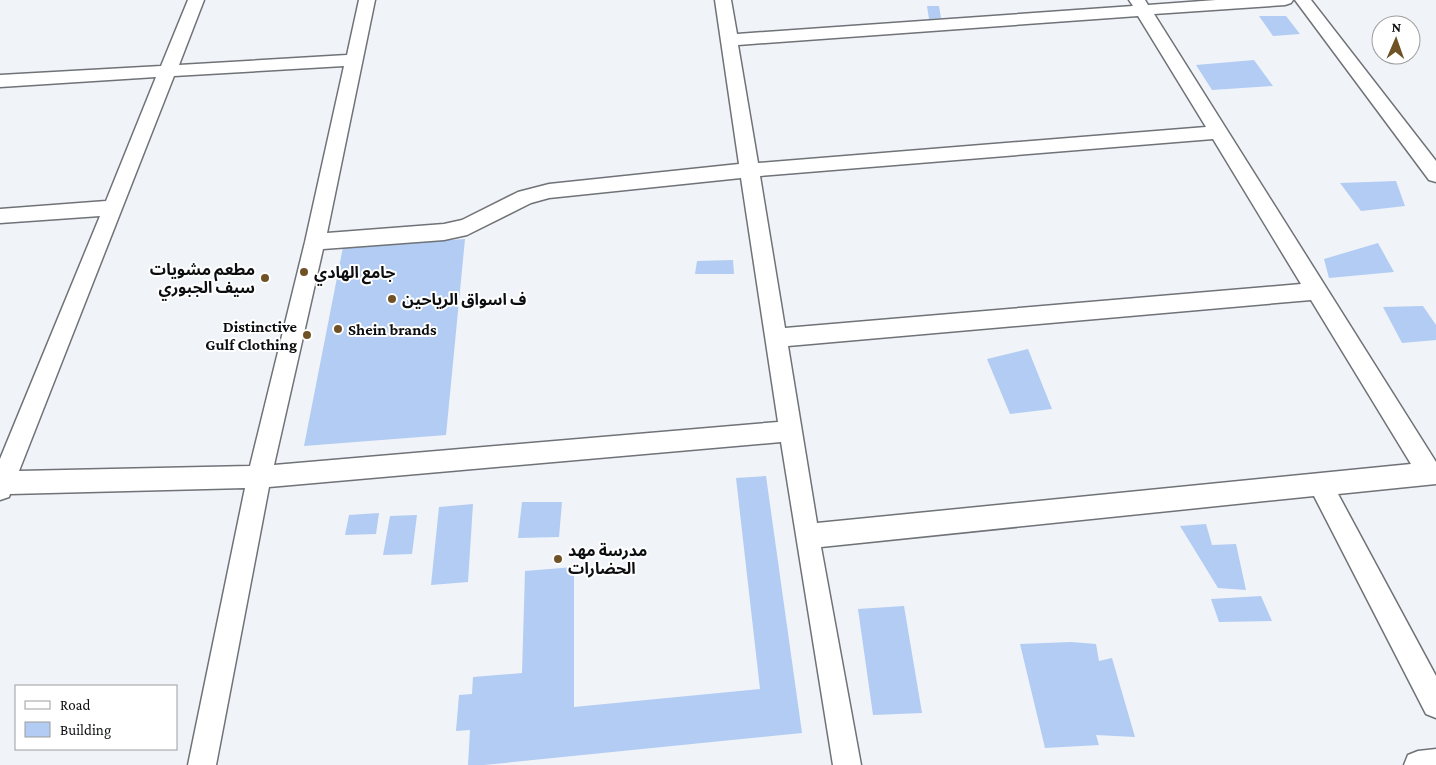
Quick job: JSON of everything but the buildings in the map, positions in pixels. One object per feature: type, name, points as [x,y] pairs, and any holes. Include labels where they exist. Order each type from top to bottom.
[{"type":"street","points":[[196,0],[1,486],[259,477],[791,431]]},
{"type":"street","points":[[202,765],[259,477],[315,242],[367,0]]},
{"type":"street","points":[[723,0],[807,536],[847,765]]},
{"type":"street","points":[[729,40],[1140,5],[1285,0]]},
{"type":"street","points":[[1303,0],[1436,174]]},
{"type":"street","points":[[807,536],[1433,473],[1317,291],[1140,5]]},
{"type":"street","points":[[0,81],[354,60]]},
{"type":"street","points":[[315,242],[467,227],[525,197],[549,191],[750,170],[1219,132]]},
{"type":"street","points":[[0,216],[112,208]]},
{"type":"street","points":[[776,338],[1317,291]]},
{"type":"street","points":[[1320,484],[1436,704]]},
{"type":"street","points":[[1418,765],[1436,763]]},
{"type":"place","name":"جامع الهادي","points":[[304,272]]},
{"type":"place","name":"مطعم مشويات سيف الجبوري","points":[[265,278]]},
{"type":"place","name":"ف اسواق الرياحين","points":[[392,299]]},
{"type":"place","name":"Shein brands","points":[[338,329]]},
{"type":"place","name":"Distinctive Gulf Clothing","points":[[307,335]]},
{"type":"place","name":"مدرسة مهد الحضارات","points":[[558,559]]}]
